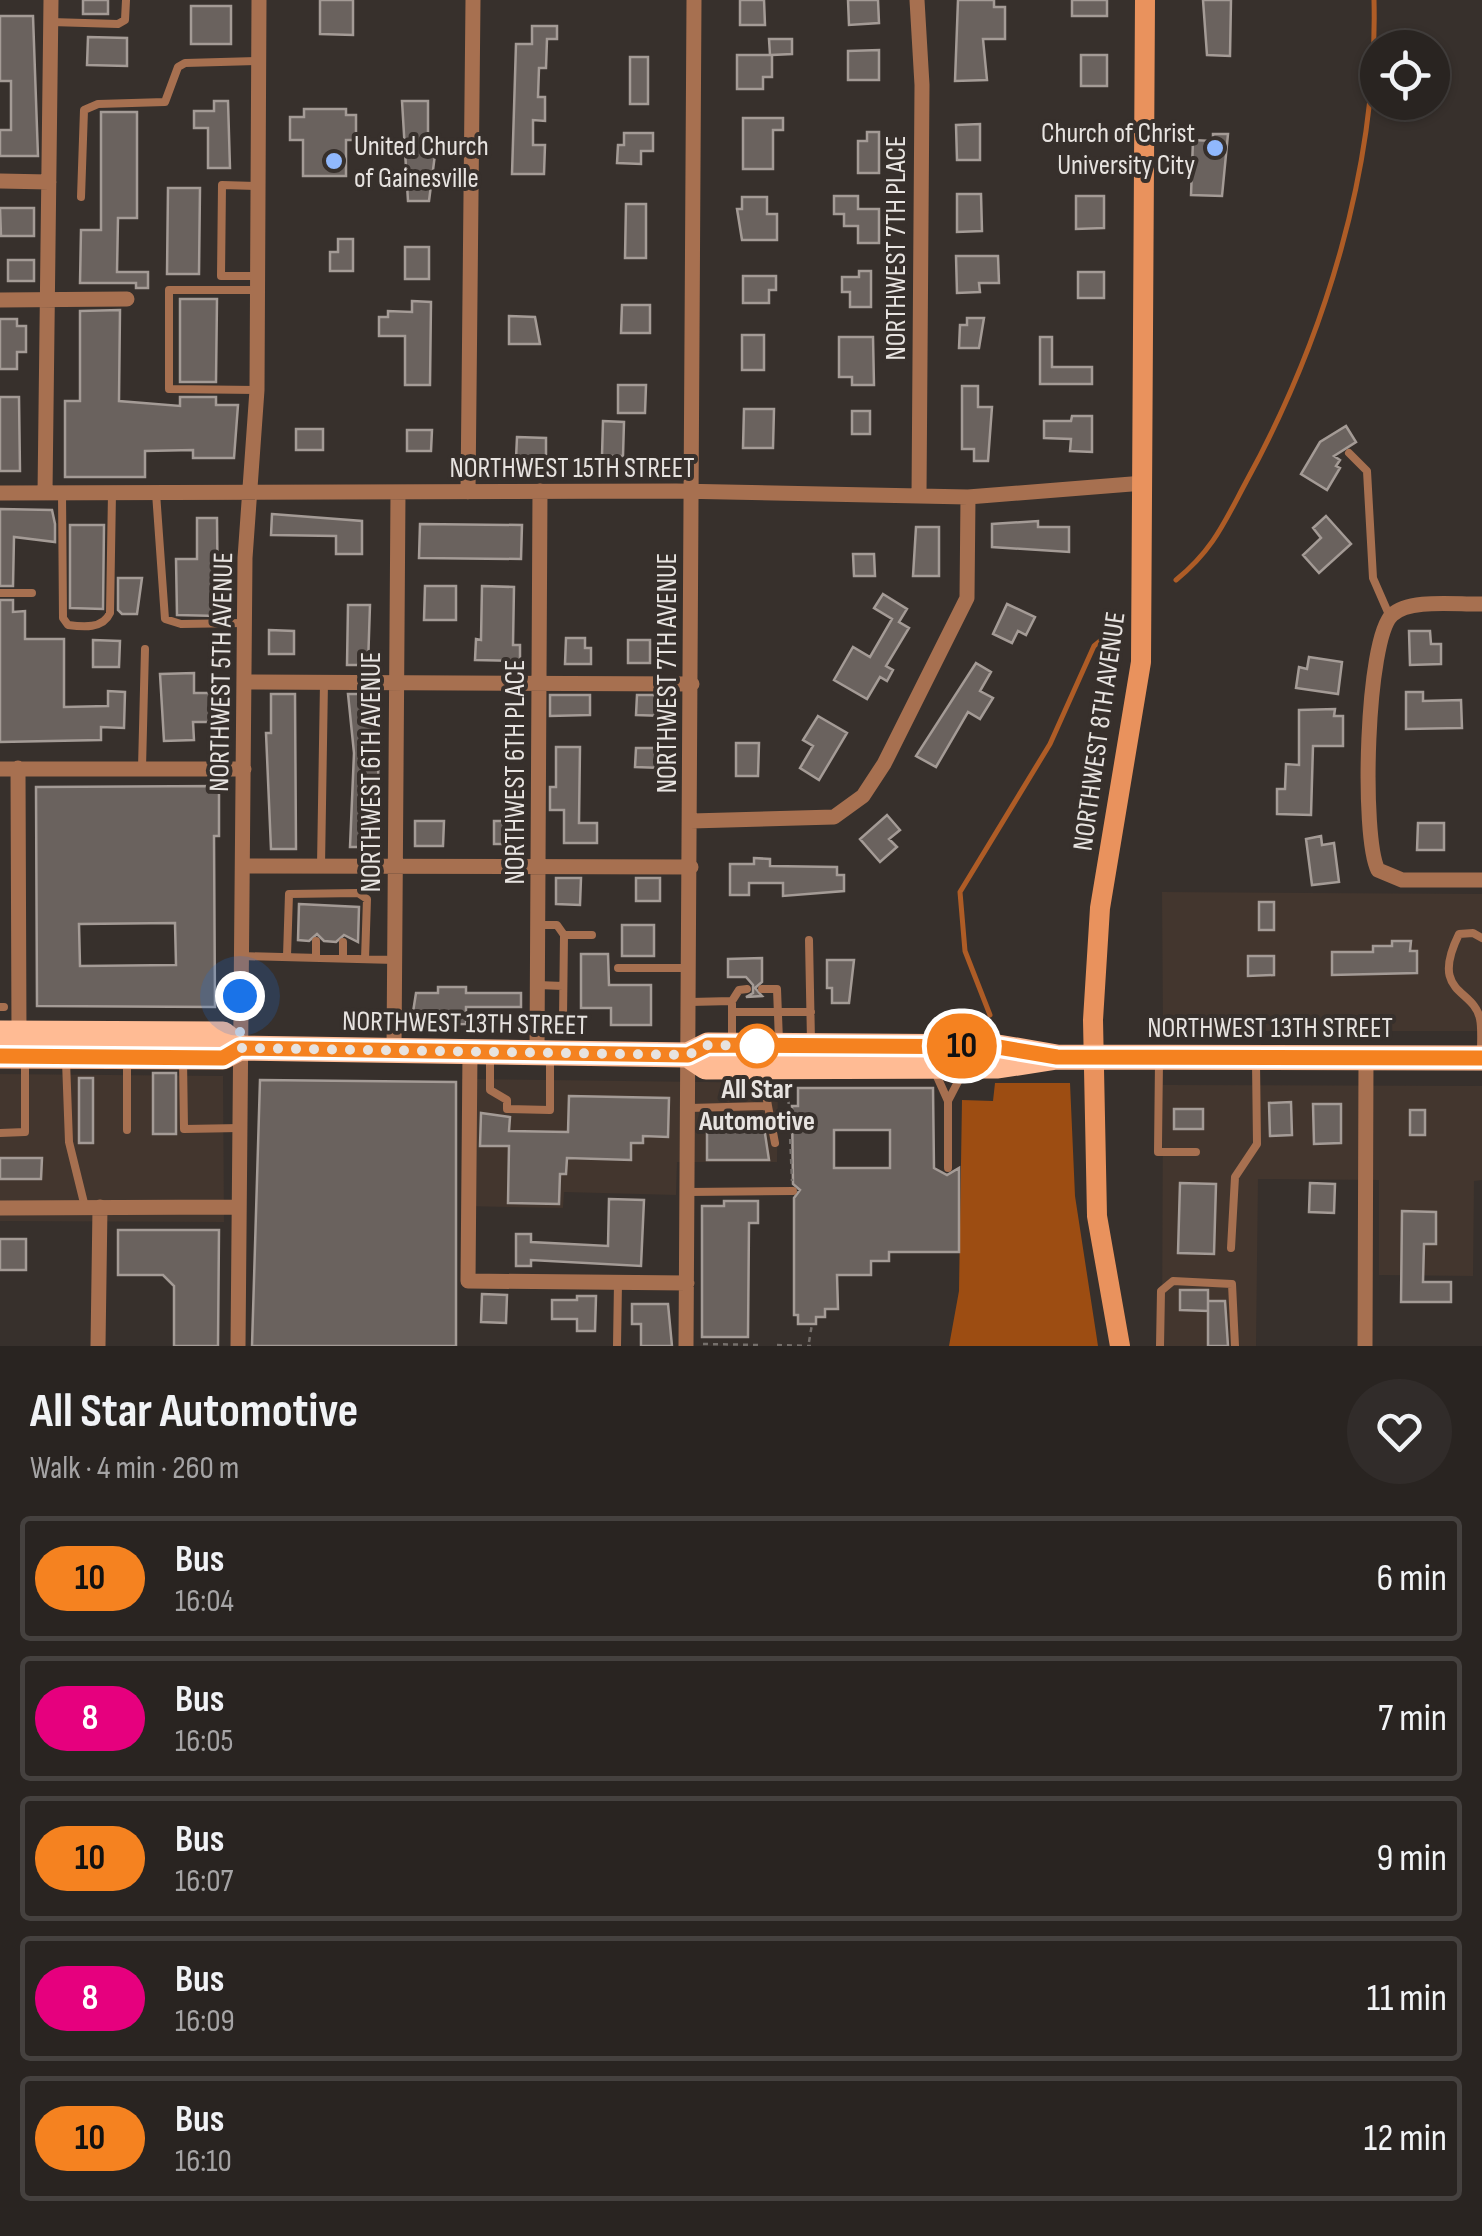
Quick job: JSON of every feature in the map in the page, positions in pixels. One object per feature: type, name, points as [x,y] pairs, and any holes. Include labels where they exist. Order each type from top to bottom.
[{"type":"main road","name":"NORTHWEST 13TH STREET","points":[[11,1045],[222,1034],[240,1048]]},
{"type":"main road","name":"NORTHWEST 13TH STREET","points":[[11,1045],[66,1056],[126,1057],[223,1058],[240,1048],[688,1055],[708,1045],[998,1047],[1057,1057]]},
{"type":"main road","name":"NORTHWEST 13TH STREET","points":[[688,1055],[706,1067],[970,1066],[1057,1057],[1482,1058]]},
{"type":"street","points":[[51,0],[46,299],[54,493]]},
{"type":"street","name":"NORTHWEST 5TH AVENUE","points":[[238,1346],[245,622],[257,390],[259,0]]},
{"type":"street","points":[[468,492],[473,0]]},
{"type":"street","name":"NORTHWEST 7TH AVENUE","points":[[692,1345],[687,1283],[694,0]]},
{"type":"street","name":"NORTHWEST 7TH PLACE","points":[[918,0],[922,85],[919,496]]},
{"type":"street","name":"NORTHWEST 8TH AVENUE","points":[[1120,1346],[1097,1216],[1092,1020],[1100,908],[1141,662],[1146,0]]},
{"type":"street","points":[[0,181],[48,182]]},
{"type":"street","points":[[0,300],[126,299]]},
{"type":"street","name":"NORTHWEST 15TH STREET","points":[[0,493],[691,491],[968,498],[1144,483]]},
{"type":"street","name":"NORTHWEST 6TH PLACE","points":[[540,491],[538,985],[544,1053]]},
{"type":"street","name":"NORTHWEST 6TH AVENUE","points":[[394,1051],[398,493]]},
{"type":"street","points":[[691,821],[834,817],[863,796],[884,764],[967,598],[968,498]]},
{"type":"street","points":[[1482,604],[1393,614],[1378,635],[1368,772],[1372,857],[1378,870],[1402,880],[1482,880]]},
{"type":"street","points":[[246,682],[692,684]]},
{"type":"street","points":[[11,1045],[18,768]]},
{"type":"street","points":[[0,769],[244,769]]},
{"type":"street","points":[[243,866],[690,867]]},
{"type":"street","points":[[480,1052],[468,1280],[687,1283]]},
{"type":"street","points":[[1365,1346],[1366,1058]]},
{"type":"street","points":[[0,1208],[239,1206]]},
{"type":"street","points":[[92,1207],[98,1346]]},
{"type":"lane","points":[[50,22],[118,24],[125,20],[126,0]]},
{"type":"lane","points":[[81,197],[84,110],[98,104],[164,102],[178,67],[184,63],[259,61]]},
{"type":"lane","points":[[258,186],[222,185],[221,276],[258,283]]},
{"type":"lane","points":[[257,390],[170,390],[170,290],[258,283]]},
{"type":"lane","points":[[1349,452],[1368,471],[1373,578],[1393,614]]},
{"type":"lane","points":[[54,493],[63,618],[68,626],[84,627],[103,622],[110,613],[112,493]]},
{"type":"lane","points":[[156,493],[165,619],[181,624],[245,622]]},
{"type":"lane","points":[[0,593],[32,593]]},
{"type":"lane","points":[[142,768],[145,649]]},
{"type":"lane","points":[[321,866],[324,682]]},
{"type":"lane","points":[[287,956],[290,894],[318,892],[367,899],[366,959]]},
{"type":"lane","points":[[318,892],[318,904]]},
{"type":"lane","points":[[344,893],[344,906]]},
{"type":"lane","points":[[538,924],[557,926],[564,935],[563,1018]]},
{"type":"lane","points":[[1482,938],[1473,933],[1459,934],[1449,966],[1452,985],[1480,1018],[1482,1058]]},
{"type":"lane","points":[[564,935],[592,935]]},
{"type":"lane","points":[[809,940],[810,1046]]},
{"type":"lane","points":[[316,941],[316,957]]},
{"type":"lane","points":[[343,942],[343,958]]},
{"type":"lane","points":[[241,956],[395,960]]},
{"type":"lane","points":[[618,968],[690,968]]},
{"type":"lane","points":[[538,985],[563,986]]},
{"type":"lane","points":[[762,989],[778,988],[779,1046]]},
{"type":"lane","points":[[732,1046],[732,1006],[739,990],[746,989]]},
{"type":"lane","points":[[690,1002],[810,1012]]},
{"type":"lane","points":[[0,1132],[25,1132],[11,1045]]},
{"type":"lane","points":[[480,1052],[490,1090],[507,1100],[507,1109],[550,1110],[544,1053]]},
{"type":"lane","points":[[66,1056],[69,1142],[92,1207]]},
{"type":"lane","points":[[126,1057],[127,1130]]},
{"type":"lane","points":[[183,1057],[184,1128],[240,1128]]},
{"type":"lane","points":[[1159,1057],[1158,1152],[1196,1152]]},
{"type":"lane","points":[[1231,1248],[1235,1177],[1257,1144],[1256,1057]]},
{"type":"lane","points":[[927,1066],[936,1073],[948,1101],[948,1168]]},
{"type":"lane","points":[[948,1101],[959,1077],[970,1066]]},
{"type":"lane","points":[[762,1067],[775,1144]]},
{"type":"lane","points":[[689,1108],[768,1106]]},
{"type":"lane","points":[[688,1192],[793,1187]]},
{"type":"lane","points":[[1160,1346],[1159,1302],[1166,1285],[1226,1281],[1235,1291],[1235,1346]]},
{"type":"lane","points":[[617,1346],[618,1282]]},
{"type":"path","points":[[788,1081],[793,1187]]},
{"type":"path","points":[[777,1345],[810,1345],[812,1324]]},
{"type":"path","points":[[692,1345],[760,1344]]},
{"type":"shaded area","points":[[1162,892],[1482,894],[1482,1031],[1163,1031]]},
{"type":"shaded area","points":[[0,1074],[223,1076],[224,1222],[0,1221]]},
{"type":"shaded area","points":[[462,1079],[778,1083],[777,1162],[677,1162],[676,1195],[564,1192],[563,1208],[462,1206]]},
{"type":"shaded area","points":[[995,1083],[1070,1083],[1075,1196],[1098,1346],[949,1346],[959,1291],[962,1100],[993,1101]]},
{"type":"shaded area","points":[[1163,1085],[1482,1086],[1482,1180],[1474,1181],[1473,1276],[1379,1275],[1379,1180],[1258,1179],[1256,1346],[1162,1346]]},
{"type":"building","points":[[83,0],[108,0],[108,14],[83,14]]},
{"type":"building","points":[[320,0],[353,0],[353,35],[320,34]]},
{"type":"building","points":[[740,0],[764,0],[765,25],[740,25]]},
{"type":"building","points":[[848,0],[878,0],[879,23],[849,25]]},
{"type":"building","points":[[958,0],[994,0],[994,7],[1005,7],[1005,39],[983,39],[987,80],[955,81]]},
{"type":"building","points":[[1072,0],[1107,0],[1107,16],[1072,16]]},
{"type":"building","points":[[1203,0],[1231,0],[1230,56],[1207,55]]},
{"type":"building","points":[[191,6],[231,6],[231,44],[191,44]]},
{"type":"building","points":[[0,16],[33,16],[38,156],[0,156],[0,130],[11,130],[11,81],[0,81]]},
{"type":"building","points":[[532,26],[557,26],[557,39],[547,39],[546,68],[539,68],[538,97],[545,97],[545,121],[533,120],[533,145],[545,145],[544,174],[512,174],[516,44],[532,44]]},
{"type":"building","points":[[88,37],[127,38],[127,66],[87,65]]},
{"type":"building","points":[[769,39],[792,39],[792,54],[772,55],[772,77],[763,77],[763,89],[737,89],[737,55],[770,55]]},
{"type":"building","points":[[879,50],[879,80],[848,80],[848,51]]},
{"type":"building","points":[[1081,55],[1107,55],[1107,86],[1081,86]]},
{"type":"building","points":[[630,57],[648,57],[648,104],[630,104]]},
{"type":"building","points":[[214,101],[228,101],[230,168],[208,168],[208,128],[194,128],[194,111],[214,111]]},
{"type":"building","points":[[402,101],[428,101],[428,140],[437,139],[429,201],[408,201]]},
{"type":"building","name":"United Church of Gainesville","points":[[304,109],[346,109],[346,115],[356,115],[356,140],[346,140],[346,176],[303,176],[303,140],[290,140],[290,117],[304,117]]},
{"type":"building","points":[[101,112],[137,112],[137,218],[118,218],[117,272],[148,272],[148,288],[136,288],[136,283],[80,283],[81,230],[101,230]]},
{"type":"building","points":[[743,118],[783,118],[783,130],[773,130],[773,169],[743,169]]},
{"type":"building","points":[[980,124],[980,160],[957,160],[956,125]]},
{"type":"building","points":[[867,132],[879,132],[879,173],[858,173],[858,141],[867,141]]},
{"type":"building","points":[[624,133],[653,133],[653,151],[641,151],[641,164],[617,163],[618,145],[624,145]]},
{"type":"building","points":[[1213,134],[1228,134],[1222,196],[1191,195],[1193,140],[1213,141]]},
{"type":"building","points":[[168,188],[200,188],[199,274],[167,274]]},
{"type":"building","points":[[957,194],[981,194],[982,231],[957,232]]},
{"type":"building","points":[[834,196],[858,196],[858,209],[879,209],[879,243],[858,243],[858,226],[844,226],[844,214],[834,214]]},
{"type":"building","points":[[1076,196],[1104,196],[1104,228],[1076,229]]},
{"type":"building","points":[[742,197],[767,197],[767,214],[777,214],[777,240],[742,240],[737,209],[742,209]]},
{"type":"building","points":[[626,204],[646,204],[646,258],[625,258]]},
{"type":"building","points":[[0,208],[34,208],[34,236],[1,236]]},
{"type":"building","points":[[338,239],[353,239],[353,271],[330,271],[330,252],[338,252]]},
{"type":"building","points":[[405,247],[429,247],[429,279],[405,279]]},
{"type":"building","points":[[956,256],[998,256],[999,283],[979,283],[980,292],[957,293]]},
{"type":"building","points":[[8,260],[34,260],[34,281],[8,281]]},
{"type":"building","points":[[859,271],[871,271],[871,307],[850,307],[850,292],[842,292],[842,277],[859,277]]},
{"type":"building","points":[[1078,272],[1104,272],[1104,298],[1078,298]]},
{"type":"building","points":[[743,276],[776,276],[776,290],[769,290],[769,303],[743,303]]},
{"type":"building","points":[[180,299],[217,299],[216,382],[180,382]]},
{"type":"building","points":[[412,301],[431,302],[430,385],[405,385],[405,336],[379,336],[379,317],[388,317],[388,311],[412,312]]},
{"type":"building","points":[[622,305],[650,305],[650,333],[621,333]]},
{"type":"building","points":[[120,310],[119,401],[180,406],[180,397],[216,397],[216,405],[238,405],[234,458],[193,458],[193,450],[145,451],[145,477],[65,477],[65,401],[80,401],[80,311]]},
{"type":"building","points":[[509,316],[535,317],[540,344],[509,344]]},
{"type":"building","points":[[967,318],[984,318],[979,348],[959,348],[960,325],[967,325]]},
{"type":"building","points":[[0,319],[17,319],[17,326],[26,326],[26,352],[17,352],[17,369],[0,369]]},
{"type":"building","points":[[742,335],[764,335],[764,370],[742,370]]},
{"type":"building","points":[[839,337],[873,337],[874,385],[852,385],[852,377],[839,377]]},
{"type":"building","points":[[1040,337],[1052,337],[1052,367],[1092,367],[1092,384],[1040,384]]},
{"type":"building","points":[[618,385],[646,385],[645,413],[618,413]]},
{"type":"building","points":[[962,386],[978,386],[978,407],[992,407],[988,461],[974,461],[974,449],[962,449]]},
{"type":"building","points":[[0,397],[19,397],[20,471],[0,471]]},
{"type":"building","points":[[744,409],[774,409],[773,448],[743,448]]},
{"type":"building","points":[[852,411],[870,411],[870,434],[852,434]]},
{"type":"building","points":[[1072,416],[1092,416],[1092,452],[1070,451],[1071,439],[1044,438],[1044,421],[1071,421]]},
{"type":"building","points":[[603,421],[624,422],[623,456],[602,456]]},
{"type":"building","points":[[1346,426],[1356,442],[1334,456],[1340,460],[1336,466],[1340,468],[1327,490],[1301,474],[1320,442]]},
{"type":"building","points":[[296,429],[323,429],[323,450],[296,450]]},
{"type":"building","points":[[407,430],[432,430],[431,451],[407,451]]},
{"type":"building","points":[[517,437],[546,438],[546,459],[516,459]]},
{"type":"building","points":[[0,509],[52,510],[55,524],[55,542],[14,537],[13,586],[0,586]]},
{"type":"building","points":[[272,514],[362,521],[362,554],[336,554],[336,536],[271,535]]},
{"type":"building","points":[[1326,516],[1351,544],[1319,573],[1303,555],[1321,538],[1313,528]]},
{"type":"building","points":[[197,518],[217,518],[218,616],[177,615],[176,559],[197,559]]},
{"type":"building","points":[[1038,521],[1038,527],[1069,527],[1069,552],[992,547],[992,524]]},
{"type":"building","points":[[420,524],[522,525],[521,559],[419,558]]},
{"type":"building","points":[[70,525],[104,525],[103,609],[70,608]]},
{"type":"building","points":[[916,527],[939,527],[939,576],[913,576]]},
{"type":"building","points":[[853,554],[874,554],[875,576],[854,576]]},
{"type":"building","points":[[118,578],[142,578],[137,614],[122,614],[118,610]]},
{"type":"building","points":[[425,586],[456,586],[456,620],[424,620]]},
{"type":"building","points":[[482,586],[514,587],[513,645],[520,645],[520,661],[475,660],[476,639],[481,640]]},
{"type":"building","points":[[883,594],[907,609],[899,622],[909,628],[886,666],[893,670],[887,681],[880,677],[867,699],[834,680],[853,647],[870,657],[892,619],[874,608]]},
{"type":"building","points":[[0,600],[13,600],[13,612],[25,611],[25,639],[64,639],[64,707],[108,706],[108,691],[125,692],[124,728],[101,727],[101,740],[0,742]]},
{"type":"building","points":[[1007,604],[1035,617],[1026,635],[1018,631],[1012,643],[993,634]]},
{"type":"building","points":[[348,605],[370,605],[368,665],[347,665]]},
{"type":"building","points":[[269,630],[294,631],[294,654],[269,654]]},
{"type":"building","points":[[1409,631],[1430,631],[1431,644],[1441,644],[1441,664],[1410,665]]},
{"type":"building","points":[[566,638],[585,638],[585,648],[591,648],[591,664],[565,664]]},
{"type":"building","points":[[93,640],[120,641],[119,667],[93,667]]},
{"type":"building","points":[[628,640],[650,640],[650,663],[628,663]]},
{"type":"building","points":[[1309,657],[1342,662],[1338,694],[1296,688],[1299,667],[1307,669]]},
{"type":"building","points":[[976,663],[991,672],[980,691],[993,698],[980,719],[968,712],[936,767],[916,756]]},
{"type":"building","points":[[194,673],[194,693],[213,693],[214,722],[193,722],[194,740],[164,741],[160,674]]},
{"type":"building","points":[[1406,692],[1423,692],[1423,701],[1461,700],[1462,728],[1406,729]]},
{"type":"building","points":[[271,694],[295,694],[296,849],[271,849],[266,733],[271,733]]},
{"type":"building","points":[[348,694],[373,694],[374,733],[380,732],[375,847],[350,847],[354,753]]},
{"type":"building","points":[[550,695],[590,695],[590,715],[550,716]]},
{"type":"building","points":[[637,695],[665,695],[665,716],[636,715]]},
{"type":"building","points":[[1335,709],[1334,716],[1343,716],[1343,746],[1313,746],[1311,815],[1277,814],[1277,789],[1285,789],[1286,764],[1299,765],[1299,710]]},
{"type":"building","points":[[818,716],[847,733],[819,780],[800,768],[813,746],[803,740]]},
{"type":"building","points":[[736,743],[759,743],[758,776],[736,776]]},
{"type":"building","points":[[556,747],[580,747],[579,823],[597,823],[597,843],[564,843],[564,810],[550,810],[550,787],[556,787]]},
{"type":"building","points":[[636,748],[662,748],[662,768],[635,767]]},
{"type":"building","points":[[219,786],[219,836],[214,836],[215,1007],[37,1006],[36,787]],"holes":[[[175,923],[176,965],[80,966],[79,924]]]},
{"type":"building","points":[[887,815],[900,830],[889,839],[897,847],[880,862],[860,839]]},
{"type":"building","points":[[415,821],[444,821],[443,846],[415,846]]},
{"type":"building","points":[[494,821],[512,821],[512,844],[494,844]]},
{"type":"building","points":[[1418,823],[1444,823],[1444,850],[1417,850]]},
{"type":"building","points":[[1321,836],[1322,845],[1334,843],[1339,882],[1312,885],[1306,839]]},
{"type":"building","points":[[754,858],[770,859],[770,866],[837,867],[837,875],[844,875],[844,891],[783,896],[783,883],[749,883],[749,895],[730,895],[730,864],[754,864]]},
{"type":"building","points":[[556,878],[581,878],[580,905],[556,904]]},
{"type":"building","points":[[636,878],[660,878],[660,901],[636,901]]},
{"type":"building","points":[[1259,902],[1274,902],[1274,930],[1259,930]]},
{"type":"building","points":[[299,904],[359,907],[358,942],[344,935],[336,942],[324,941],[317,934],[309,941],[298,940]]},
{"type":"building","points":[[622,925],[654,925],[654,956],[622,956]]},
{"type":"building","points":[[1392,941],[1411,941],[1410,951],[1417,951],[1417,973],[1332,975],[1332,952],[1373,952],[1373,946],[1392,946]]},
{"type":"building","points":[[581,954],[608,954],[609,985],[651,985],[651,1025],[611,1025],[611,1008],[581,1008]]},
{"type":"building","points":[[1248,956],[1274,956],[1274,975],[1248,976]]},
{"type":"building","points":[[762,958],[762,982],[755,988],[762,996],[746,997],[753,993],[753,985],[746,977],[728,977],[728,959]]},
{"type":"building","points":[[827,960],[854,960],[849,1003],[832,1003],[832,988],[827,988]]},
{"type":"building","points":[[438,987],[466,987],[466,993],[521,993],[521,1007],[466,1007],[466,1024],[411,1025],[416,993],[438,993]]},
{"type":"building","points":[[153,1073],[176,1073],[176,1134],[153,1134]]},
{"type":"building","points":[[79,1078],[93,1078],[93,1143],[79,1143]]},
{"type":"building","points":[[260,1080],[456,1082],[456,1346],[252,1346]]},
{"type":"building","points":[[798,1088],[933,1088],[934,1168],[947,1175],[959,1168],[959,1252],[889,1252],[889,1261],[871,1261],[871,1275],[837,1275],[838,1309],[825,1309],[825,1317],[816,1317],[816,1324],[798,1324],[798,1315],[794,1315],[794,1198],[800,1190],[793,1184],[792,1106],[798,1106]],"holes":[[[834,1130],[890,1130],[890,1168],[834,1168]]]},
{"type":"building","points":[[569,1096],[669,1098],[668,1137],[643,1136],[643,1143],[631,1143],[631,1160],[567,1158],[566,1174],[560,1174],[559,1204],[508,1203],[509,1146],[480,1146],[481,1113],[510,1117],[509,1131],[568,1132]]},
{"type":"building","points":[[1291,1102],[1292,1135],[1270,1136],[1269,1103]]},
{"type":"building","points":[[1313,1104],[1341,1104],[1341,1143],[1314,1144]]},
{"type":"building","points":[[1174,1109],[1203,1109],[1203,1129],[1174,1129]]},
{"type":"building","points":[[1410,1110],[1425,1110],[1425,1135],[1410,1135]]},
{"type":"building","points":[[707,1127],[764,1127],[769,1160],[707,1160]]},
{"type":"building","points":[[0,1158],[42,1158],[41,1179],[0,1179]]},
{"type":"building","points":[[1180,1183],[1216,1184],[1214,1254],[1178,1253]]},
{"type":"building","points":[[1310,1183],[1335,1184],[1334,1213],[1309,1212]]},
{"type":"building","points":[[609,1199],[644,1200],[641,1266],[531,1260],[531,1266],[516,1266],[516,1234],[531,1234],[531,1242],[608,1246]]},
{"type":"building","points":[[724,1201],[758,1201],[758,1223],[749,1223],[748,1337],[702,1337],[702,1206],[724,1206]]},
{"type":"building","points":[[1402,1211],[1436,1212],[1436,1244],[1424,1244],[1423,1282],[1451,1282],[1451,1302],[1401,1302]]},
{"type":"building","points":[[118,1230],[219,1230],[218,1346],[174,1346],[174,1286],[163,1275],[118,1275]]},
{"type":"building","points":[[0,1239],[26,1239],[26,1270],[0,1270]]},
{"type":"building","points":[[1180,1290],[1208,1290],[1208,1311],[1180,1310]]},
{"type":"building","points":[[482,1294],[507,1295],[506,1323],[481,1322]]},
{"type":"building","points":[[577,1296],[596,1296],[595,1331],[577,1331],[577,1319],[552,1319],[552,1300],[577,1300]]},
{"type":"building","points":[[1208,1301],[1225,1301],[1228,1346],[1208,1346]]},
{"type":"building","points":[[632,1304],[668,1304],[672,1346],[641,1346],[641,1324],[632,1324]]},
{"type":"waterway","points":[[1176,580],[1209,547],[1231,510],[1274,427],[1322,310],[1341,249],[1367,125],[1374,0]]},
{"type":"waterway","points":[[990,1015],[965,951],[960,892],[1050,744],[1094,646],[1111,632]]},
{"type":"bus line","name":"10","points":[[0,1056],[223,1058],[240,1048],[688,1055],[708,1045],[998,1047],[1057,1057],[1482,1058]]},
{"type":"place","name":"Church of Christ University City","points":[[1215,148]]},
{"type":"place","name":"United Church of Gainesville","points":[[334,161]]},
{"type":"place","name":"All Star Automotive","points":[[757,1046]]},
{"type":"route","points":[[240,996],[240,1048],[688,1055],[708,1045],[757,1046]]}]
